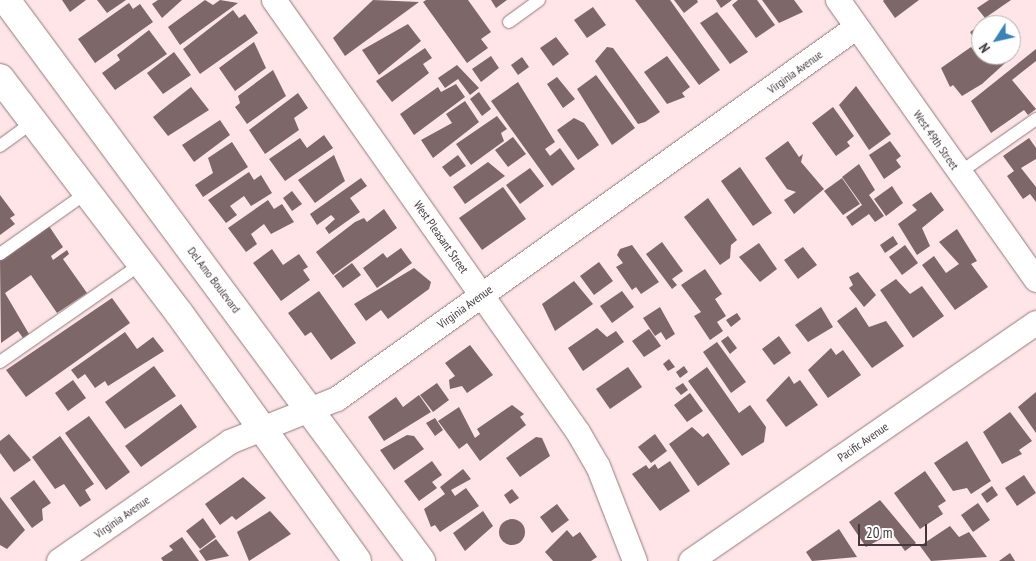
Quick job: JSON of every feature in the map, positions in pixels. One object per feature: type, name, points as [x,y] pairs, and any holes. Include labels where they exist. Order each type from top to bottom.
[{"type":"main road","name":"Del Amo Boulevard","points":[[6,0],[312,411],[421,561]]},
{"type":"main road","points":[[0,78],[141,264],[357,561]]},
{"type":"street","name":"West Pleasant Street","points":[[274,0],[578,432],[598,466],[635,561]]},
{"type":"street","name":"West 49th Street","points":[[838,0],[1036,280]]},
{"type":"street","name":"Virginia Avenue","points":[[59,561],[230,442],[337,400],[857,27]]},
{"type":"street","name":"Pacific Avenue","points":[[691,561],[1036,323]]},
{"type":"lane","points":[[509,22],[539,0]]},
{"type":"lane","points":[[960,173],[1036,119]]},
{"type":"lane","points":[[0,146],[33,122]]},
{"type":"lane","points":[[0,254],[86,193]]},
{"type":"lane","points":[[0,362],[141,264]]},
{"type":"building","points":[[62,0],[86,0],[70,12]]},
{"type":"building","points":[[97,0],[126,0],[107,13]]},
{"type":"building","points":[[158,0],[182,0],[162,18],[152,4]]},
{"type":"building","points":[[205,0],[213,5],[220,0],[238,3],[180,45],[168,27]]},
{"type":"building","points":[[373,0],[419,2],[345,56],[333,38]]},
{"type":"building","points":[[426,0],[468,0],[491,32],[481,39],[488,48],[467,63],[423,2]]},
{"type":"building","points":[[491,0],[507,0],[496,8]]},
{"type":"building","points":[[635,0],[670,0],[720,70],[699,85]]},
{"type":"building","points":[[674,0],[697,0],[698,2],[684,13]]},
{"type":"building","points":[[716,0],[732,0],[721,8]]},
{"type":"building","points":[[738,0],[757,0],[775,25],[756,38],[732,5]]},
{"type":"building","points":[[762,0],[794,0],[803,12],[779,23]]},
{"type":"building","points":[[884,0],[919,0],[895,18],[883,1]]},
{"type":"building","points":[[989,0],[1011,0],[989,15],[983,15],[977,8]]},
{"type":"building","points":[[129,3],[133,9],[140,4],[153,22],[95,63],[78,39]]},
{"type":"building","points":[[593,7],[606,25],[587,38],[574,20]]},
{"type":"building","points":[[233,10],[239,18],[245,14],[258,33],[200,74],[183,49]]},
{"type":"building","points":[[717,12],[748,52],[730,64],[700,23]]},
{"type":"building","points":[[408,24],[421,41],[379,75],[362,50]]},
{"type":"building","points":[[149,30],[167,54],[115,90],[102,73],[120,60],[117,55]]},
{"type":"building","points":[[556,37],[569,54],[553,66],[540,48]]},
{"type":"building","points":[[254,42],[266,68],[235,91],[219,68]]},
{"type":"building","points":[[607,47],[613,48],[660,112],[645,122],[638,124],[595,61]]},
{"type":"building","points":[[971,47],[971,65],[1003,65],[982,84],[962,96],[953,85],[950,87],[941,68]]},
{"type":"building","points":[[425,48],[432,58],[423,64],[429,73],[392,102],[376,81]]},
{"type":"building","points":[[1036,49],[1036,61],[1012,80],[1036,109],[1028,115],[1024,110],[991,133],[971,101],[1016,65],[1021,65],[1021,61]]},
{"type":"building","points":[[174,52],[191,75],[163,94],[147,73]]},
{"type":"building","points":[[491,56],[499,68],[481,82],[472,69]]},
{"type":"building","points":[[667,56],[690,87],[682,93],[685,97],[667,104],[644,72]]},
{"type":"building","points":[[522,57],[529,67],[518,75],[511,65]]},
{"type":"building","points":[[457,65],[479,88],[470,95],[458,79],[445,88],[438,78]]},
{"type":"building","points":[[273,70],[286,96],[247,124],[235,107],[240,103],[238,96]]},
{"type":"building","points":[[596,75],[635,128],[612,145],[577,89]]},
{"type":"building","points":[[557,77],[575,99],[563,108],[547,84]]},
{"type":"building","points":[[518,82],[555,142],[545,149],[550,156],[560,148],[575,169],[552,186],[491,101]]},
{"type":"building","points":[[456,84],[465,97],[414,135],[400,114],[438,87],[441,92]]},
{"type":"building","points":[[856,86],[891,134],[869,150],[839,105]]},
{"type":"building","points":[[191,87],[209,110],[168,136],[153,117]]},
{"type":"building","points":[[479,92],[491,109],[482,116],[470,99]]},
{"type":"building","points":[[298,93],[308,108],[294,118],[299,130],[265,154],[249,130]]},
{"type":"building","points":[[465,101],[479,122],[433,158],[421,140],[452,123],[446,114]]},
{"type":"building","points":[[833,107],[854,136],[847,142],[850,146],[836,156],[812,123]]},
{"type":"building","points":[[497,116],[507,129],[501,133],[504,141],[471,165],[456,144]]},
{"type":"building","points":[[574,118],[584,123],[599,145],[578,160],[557,130]]},
{"type":"building","points":[[220,120],[230,135],[194,162],[182,145]]},
{"type":"building","points":[[324,135],[333,148],[285,181],[269,159],[300,138],[307,148]]},
{"type":"building","points":[[513,137],[526,154],[508,167],[495,150]]},
{"type":"building","points":[[1029,138],[1036,148],[1036,159],[1021,168],[1036,187],[1036,202],[1030,194],[1023,199],[1007,176],[1014,171],[1003,156]]},
{"type":"building","points":[[788,141],[799,157],[803,154],[801,162],[824,189],[794,214],[784,200],[796,192],[787,189],[765,158]]},
{"type":"building","points":[[890,141],[901,156],[896,160],[901,167],[884,179],[869,155]]},
{"type":"building","points":[[232,142],[248,167],[203,197],[195,185],[213,173],[208,158]]},
{"type":"building","points":[[334,155],[345,181],[315,203],[298,180]]},
{"type":"building","points":[[458,155],[466,166],[450,177],[442,167]]},
{"type":"building","points":[[488,162],[505,176],[465,204],[453,187]]},
{"type":"building","points":[[859,164],[875,190],[869,195],[884,216],[875,222],[869,214],[852,226],[846,217],[862,205],[842,177]]},
{"type":"building","points":[[740,167],[772,213],[753,226],[721,181]]},
{"type":"building","points":[[530,168],[544,186],[520,204],[506,185]]},
{"type":"building","points":[[249,172],[254,180],[261,175],[272,193],[251,206],[244,196],[230,206],[237,215],[226,223],[208,200]]},
{"type":"building","points":[[361,178],[367,186],[350,198],[360,212],[329,234],[325,228],[335,219],[331,215],[317,225],[310,214]]},
{"type":"building","points":[[842,178],[860,204],[843,215],[824,191]]},
{"type":"building","points":[[892,186],[903,203],[886,216],[874,199]]},
{"type":"building","points":[[503,187],[526,219],[482,250],[459,218]]},
{"type":"building","points":[[292,191],[302,204],[292,211],[283,198]]},
{"type":"building","points":[[931,192],[944,210],[922,228],[930,246],[917,255],[898,224],[917,210],[912,205]]},
{"type":"building","points":[[0,195],[15,215],[10,218],[15,224],[0,235]]},
{"type":"building","points":[[708,198],[737,240],[731,245],[730,258],[720,265],[684,217]]},
{"type":"building","points":[[268,200],[274,209],[282,204],[294,222],[271,234],[264,224],[251,234],[257,244],[246,252],[228,228]]},
{"type":"building","points":[[384,209],[397,228],[333,275],[316,252],[355,222],[364,218],[367,222]]},
{"type":"building","points":[[49,226],[63,247],[51,256],[53,260],[67,250],[69,254],[63,259],[87,293],[57,313],[31,275],[5,293],[29,334],[23,338],[18,331],[1,343],[0,259]]},
{"type":"building","points":[[957,229],[977,261],[971,264],[988,287],[955,310],[922,265],[934,256],[946,273],[959,264],[939,242]]},
{"type":"building","points":[[893,236],[898,244],[885,253],[880,245]]},
{"type":"building","points":[[662,242],[683,271],[672,279],[677,285],[672,289],[646,254]]},
{"type":"building","points":[[759,243],[777,269],[760,282],[739,257]]},
{"type":"building","points":[[632,245],[659,282],[641,294],[636,287],[632,290],[616,267],[623,263],[617,255],[620,249]]},
{"type":"building","points":[[905,245],[918,263],[902,275],[889,257]]},
{"type":"building","points":[[803,247],[817,265],[798,279],[784,260]]},
{"type":"building","points":[[401,248],[412,263],[377,288],[363,268],[383,253],[387,258]]},
{"type":"building","points":[[272,249],[283,265],[299,254],[308,267],[303,270],[310,280],[281,301],[253,263]]},
{"type":"building","points":[[599,262],[613,281],[594,295],[580,276]]},
{"type":"building","points":[[352,263],[361,275],[343,288],[334,276]]},
{"type":"building","points":[[414,268],[431,282],[429,289],[388,319],[381,310],[366,321],[354,304]]},
{"type":"building","points":[[705,269],[722,294],[715,299],[726,316],[717,322],[723,331],[710,340],[694,316],[701,312],[681,285]]},
{"type":"building","points":[[858,272],[876,295],[864,307],[849,288],[853,285],[849,277]]},
{"type":"building","points":[[896,279],[910,294],[922,286],[944,316],[913,338],[880,290]]},
{"type":"building","points":[[574,281],[593,304],[555,331],[542,304]]},
{"type":"building","points":[[319,291],[356,343],[331,360],[311,332],[305,336],[288,313]]},
{"type":"building","points":[[622,291],[634,307],[612,323],[600,306]]},
{"type":"building","points":[[112,298],[130,323],[26,397],[6,370]]},
{"type":"building","points":[[660,307],[675,334],[666,340],[661,332],[655,336],[643,318]]},
{"type":"building","points":[[821,307],[833,327],[808,342],[795,325]]},
{"type":"building","points":[[856,307],[869,327],[886,321],[904,346],[872,368],[837,321]]},
{"type":"building","points":[[737,313],[741,319],[731,327],[726,320]]},
{"type":"building","points":[[597,328],[607,337],[616,331],[624,342],[583,371],[568,348]]},
{"type":"building","points":[[649,329],[661,346],[644,357],[632,341]]},
{"type":"building","points":[[125,332],[137,349],[153,337],[164,351],[108,386],[105,381],[95,388],[85,374],[78,379],[71,370]]},
{"type":"building","points":[[728,336],[737,348],[730,354],[721,341]]},
{"type":"building","points":[[779,336],[791,353],[774,365],[762,349]]},
{"type":"building","points":[[717,342],[746,382],[731,393],[703,352]]},
{"type":"building","points":[[470,345],[493,375],[467,393],[462,386],[450,389],[449,380],[455,376],[445,363]]},
{"type":"building","points":[[831,348],[836,355],[843,350],[861,375],[828,398],[808,370]]},
{"type":"building","points":[[669,359],[675,367],[668,371],[663,364]]},
{"type":"building","points":[[154,366],[176,396],[125,429],[105,402]]},
{"type":"building","points":[[684,366],[688,372],[680,378],[676,372]]},
{"type":"building","points":[[628,367],[642,387],[610,409],[596,389]]},
{"type":"building","points":[[707,367],[739,413],[750,405],[766,427],[764,442],[742,456],[688,381]]},
{"type":"building","points":[[789,376],[794,384],[800,380],[818,405],[786,427],[766,400]]},
{"type":"building","points":[[73,380],[86,398],[68,411],[55,393]]},
{"type":"building","points":[[437,383],[449,400],[433,412],[420,395]]},
{"type":"building","points":[[683,383],[688,390],[681,395],[675,388]]},
{"type":"building","points":[[1036,392],[1036,433],[1018,407]]},
{"type":"building","points":[[690,393],[703,411],[687,422],[674,405]]},
{"type":"building","points":[[419,395],[431,412],[384,441],[368,417],[396,397],[403,407]]},
{"type":"building","points":[[181,404],[197,427],[141,467],[125,446]]},
{"type":"building","points":[[512,405],[524,414],[520,417],[526,425],[480,461],[467,443],[459,449],[438,421],[459,407],[475,438],[480,434],[477,429]]},
{"type":"building","points":[[1010,412],[1032,441],[1019,450],[1022,454],[1002,464],[983,432]]},
{"type":"building","points":[[89,416],[130,472],[106,490],[65,433]]},
{"type":"building","points":[[435,418],[443,430],[435,436],[426,423]]},
{"type":"building","points":[[692,427],[703,437],[708,433],[730,464],[698,486],[669,444]]},
{"type":"building","points":[[9,434],[31,460],[14,472],[0,453],[0,441]]},
{"type":"building","points":[[655,434],[667,451],[651,463],[638,447]]},
{"type":"building","points":[[407,435],[414,436],[424,449],[394,470],[380,450]]},
{"type":"building","points":[[60,436],[94,484],[85,490],[91,500],[80,507],[64,484],[55,489],[32,457]]},
{"type":"building","points":[[536,437],[542,438],[550,456],[520,477],[506,458]]},
{"type":"building","points":[[967,441],[991,481],[971,494],[967,488],[953,491],[934,463]]},
{"type":"building","points":[[432,461],[442,475],[432,482],[437,488],[419,501],[404,481]]},
{"type":"building","points":[[670,461],[690,491],[660,511],[632,474],[646,465],[649,469],[655,464],[658,469]]},
{"type":"building","points":[[463,469],[471,479],[451,490],[455,496],[466,488],[479,506],[440,532],[435,525],[431,527],[424,509],[445,494],[440,487]]},
{"type":"building","points":[[925,471],[946,501],[938,506],[943,514],[920,529],[894,493]]},
{"type":"building","points":[[1024,475],[1036,493],[1017,506],[1005,488]]},
{"type":"building","points":[[243,477],[266,498],[236,520],[232,516],[220,525],[205,504]]},
{"type":"building","points":[[34,480],[51,503],[42,509],[43,520],[32,528],[10,498]]},
{"type":"building","points":[[992,486],[998,495],[987,503],[981,494]]},
{"type":"building","points":[[512,489],[519,498],[510,504],[504,495]]},
{"type":"building","points":[[0,497],[25,530],[7,549],[0,545]]},
{"type":"building","points":[[880,500],[916,543],[905,551],[892,533],[866,547],[849,522]]},
{"type":"building","points":[[978,503],[990,520],[973,532],[961,515]]},
{"type":"building","points":[[557,504],[569,520],[552,533],[540,517]]},
{"type":"building","points":[[270,511],[291,534],[249,561],[237,532]]},
{"type":"building","points":[[483,511],[493,526],[465,551],[453,533]]},
{"type":"building","points":[[203,518],[216,537],[200,549],[186,531]]},
{"type":"building","points":[[512,519],[521,523],[525,532],[521,541],[512,545],[503,541],[499,532],[503,523]]},
{"type":"building","points":[[950,526],[959,537],[969,532],[987,557],[931,561],[920,546]]},
{"type":"building","points":[[839,529],[857,557],[812,561],[806,552]]},
{"type":"building","points":[[567,530],[573,537],[580,532],[597,557],[591,561],[553,561],[545,552]]},
{"type":"building","points":[[182,537],[199,561],[163,561],[161,558],[173,550],[169,546]]},
{"type":"building","points":[[216,539],[229,556],[206,561],[199,551]]},
{"type":"building","points":[[1010,553],[1015,561],[999,561]]}]
